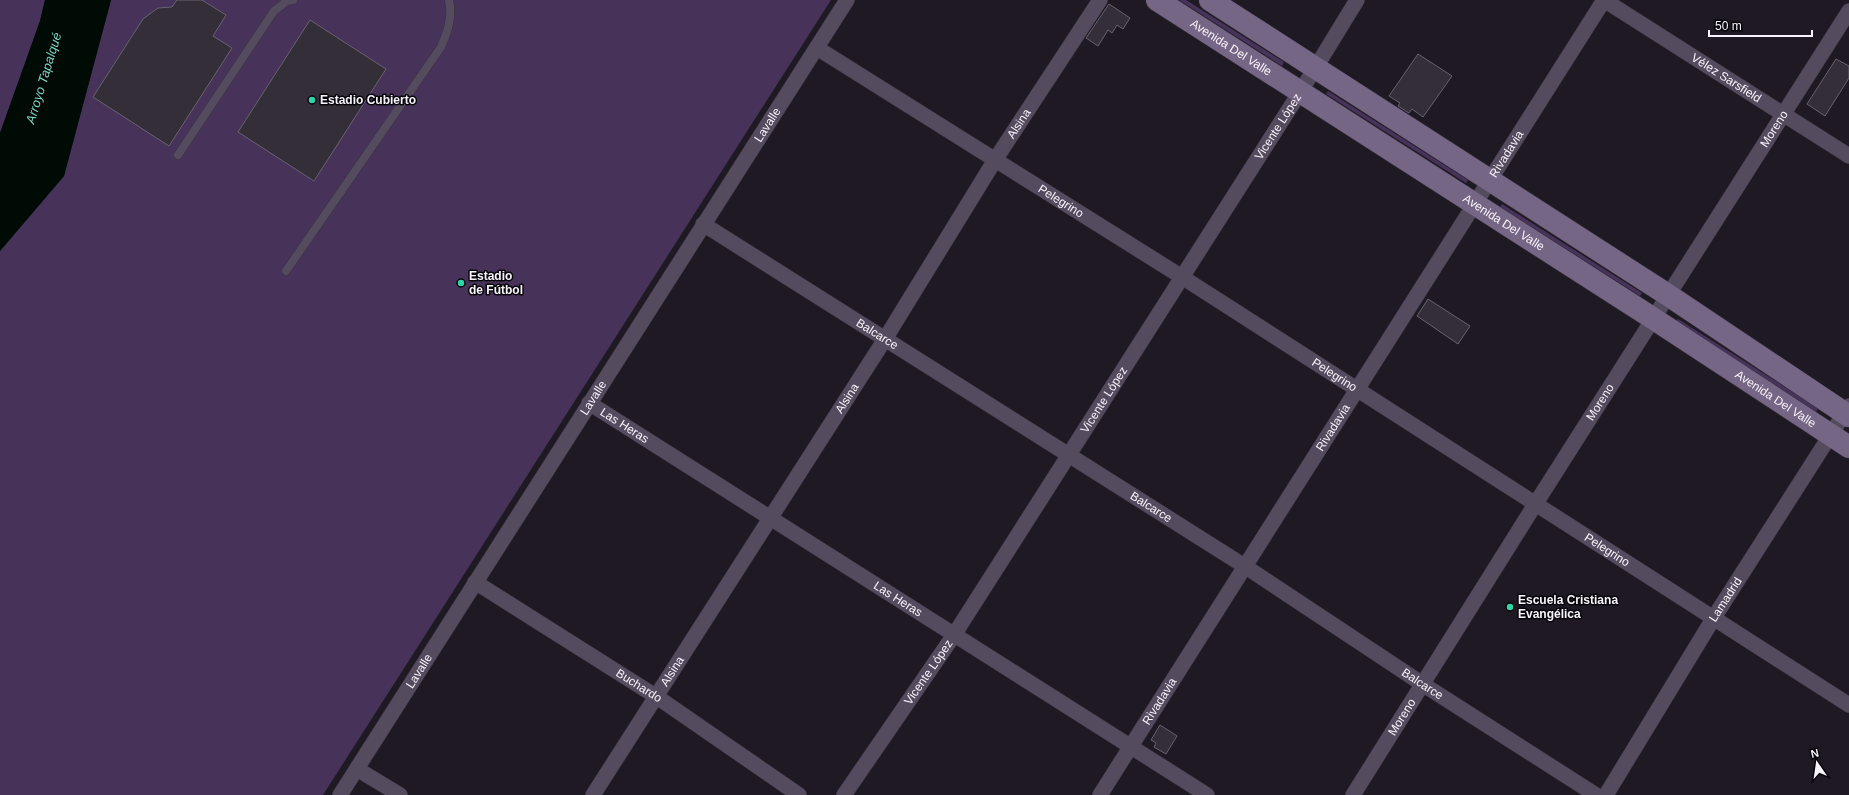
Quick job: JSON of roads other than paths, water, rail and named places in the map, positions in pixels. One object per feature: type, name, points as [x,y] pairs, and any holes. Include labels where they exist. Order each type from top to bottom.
[{"type":"main road","name":"Avenida Del Valle","points":[[1157,0],[1654,318],[1840,442]]},
{"type":"main road","points":[[1210,0],[1316,67],[1847,412]]},
{"type":"street","name":"Lavalle","points":[[340,795],[847,0]]},
{"type":"street","name":"Alsina","points":[[593,795],[885,339],[995,160],[1100,0]]},
{"type":"street","name":"Vicente López","points":[[844,795],[954,635],[1301,91],[1357,0]]},
{"type":"street","name":"Vélez Sarsfield","points":[[1604,0],[1849,156]]},
{"type":"street","name":"Rivadavia","points":[[1100,795],[1246,567],[1604,0]]},
{"type":"street","name":"Moreno","points":[[1354,795],[1424,685],[1536,503],[1782,114],[1849,11]]},
{"type":"street","name":"Pelegrino","points":[[817,48],[1182,277],[1849,705]]},
{"type":"street","name":"Balcarce","points":[[703,224],[1246,567],[1424,685],[1596,795]]},
{"type":"street","name":"Las Heras","points":[[589,404],[1207,795]]},
{"type":"street","name":"Lamadrid","points":[[1606,795],[1713,619],[1840,442],[1847,412]]},
{"type":"street","name":"Buchardo","points":[[475,582],[657,697],[799,795]]},
{"type":"street","points":[[357,769],[400,795]]},
{"type":"lane","points":[[178,155],[274,11],[287,1],[293,0]]},
{"type":"lane","points":[[286,271],[441,47],[449,31],[449,0]]},
{"type":"water","name":"Arroyo Tapalqué","points":[[45,0],[111,0],[64,176],[0,251],[0,133],[40,21]]},
{"type":"place","name":"Estadio Cubierto","points":[[312,100]]},
{"type":"place","name":"Estadio de Fútbol","points":[[461,283]]},
{"type":"place","name":"Escuela Cristiana Evangélica","points":[[1510,607]]}]
